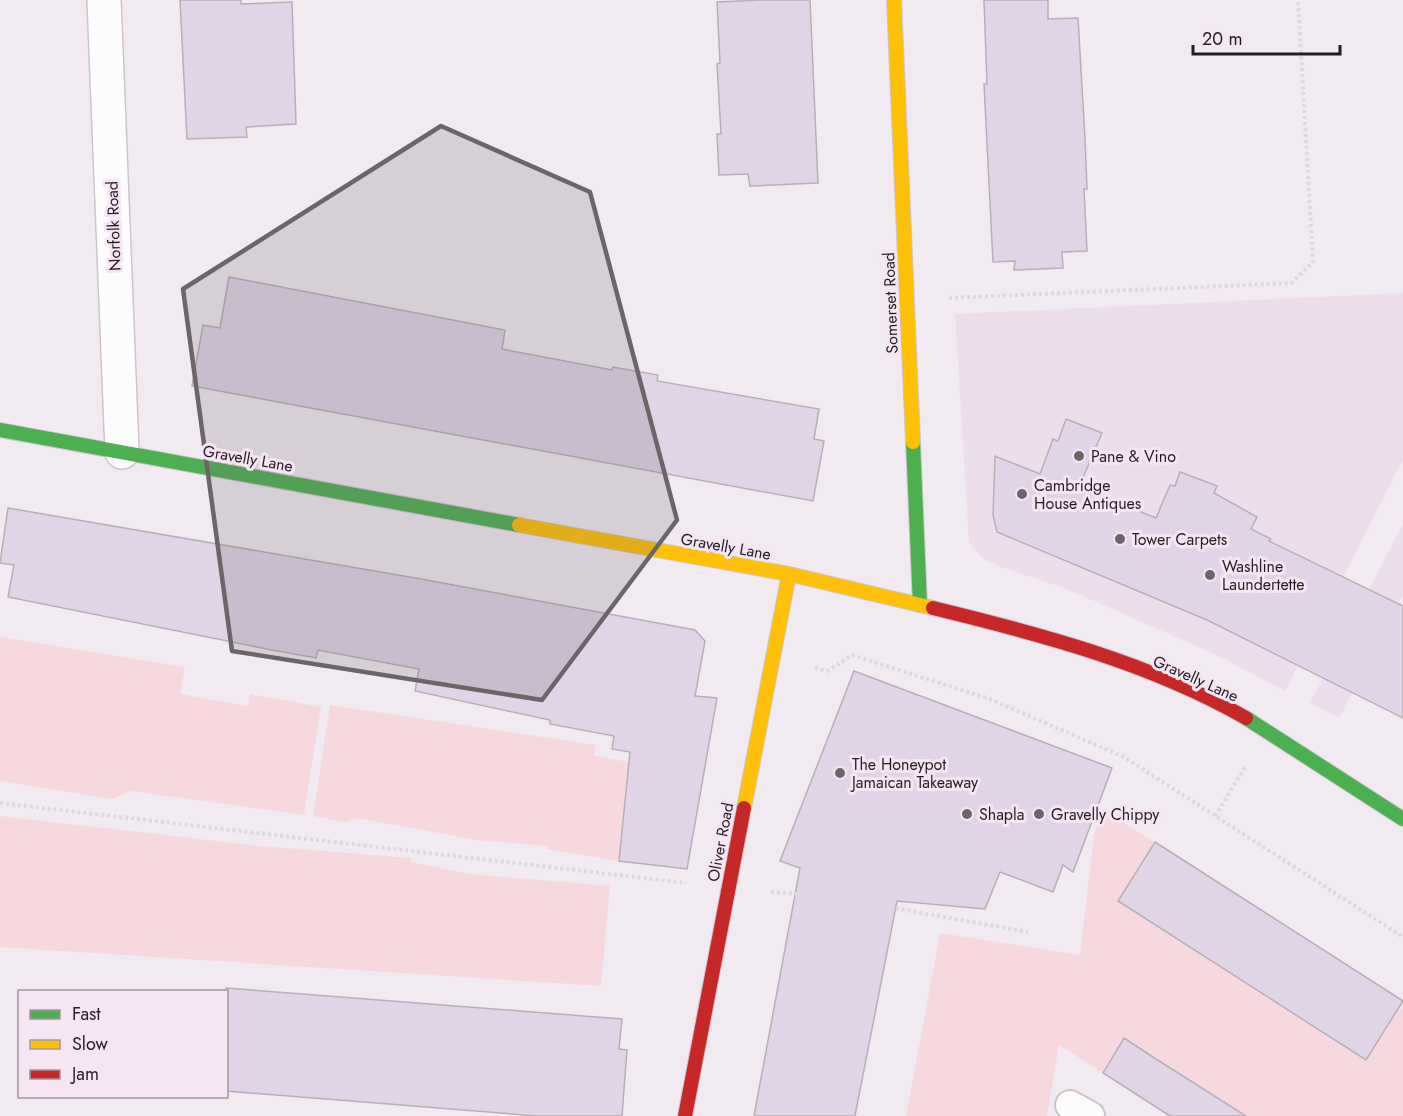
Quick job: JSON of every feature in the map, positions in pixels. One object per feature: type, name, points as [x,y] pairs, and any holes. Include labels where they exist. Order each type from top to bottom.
[{"type":"main road","name":"Somerset Road","points":[[894,0],[920,604]]},
{"type":"main road","name":"Gravelly Lane","points":[[0,430],[789,574],[920,604],[1078,649],[1174,682],[1267,731],[1403,819]]},
{"type":"main road","name":"Oliver Road","points":[[685,1116],[789,574]]},
{"type":"street","name":"Norfolk Road","points":[[105,0],[122,452]]},
{"type":"path","points":[[907,299],[1291,283],[1313,262],[1298,0]]},
{"type":"path","points":[[773,655],[827,671],[852,655],[990,699],[1124,757],[1403,937]]},
{"type":"path","points":[[1215,816],[1267,731]]},
{"type":"path","points":[[0,803],[729,888],[826,896],[1028,932]]},
{"type":"highlighted area","points":[[441,126],[590,192],[677,520],[542,700],[232,651],[183,289]]},
{"type":"shaded area","points":[[1403,293],[1403,460],[1285,691],[1219,656],[1067,589],[998,566],[981,557],[969,542],[955,314]]},
{"type":"shaded area","points":[[1403,524],[1403,594],[1339,718],[1310,703]]},
{"type":"shaded area","points":[[0,637],[185,667],[180,694],[248,706],[250,694],[321,707],[304,815],[131,791],[112,799],[0,781]]},
{"type":"shaded area","points":[[330,705],[596,745],[594,756],[629,762],[619,861],[547,849],[547,846],[477,840],[357,818],[345,822],[313,816]]},
{"type":"shaded area","points":[[1103,810],[1155,842],[1118,901],[1366,1060],[1400,1008],[1403,1009],[1403,1116],[1246,1116],[1125,1039],[1103,1073],[1059,1045],[1047,1116],[906,1116],[940,933],[1080,955],[1094,834]]},
{"type":"shaded area","points":[[0,816],[261,846],[410,858],[412,862],[469,874],[610,886],[601,986],[0,947]]},
{"type":"building","points":[[180,0],[241,0],[241,4],[292,2],[296,124],[246,127],[247,137],[187,139]]},
{"type":"building","points":[[810,0],[818,183],[750,186],[748,174],[719,175],[717,134],[721,134],[717,64],[720,63],[717,2]]},
{"type":"building","points":[[984,0],[1048,0],[1048,19],[1078,18],[1087,189],[1084,189],[1087,251],[1062,252],[1063,268],[1014,270],[1015,261],[993,262],[984,84],[987,84]]},
{"type":"building","points":[[229,277],[505,330],[502,349],[612,370],[613,367],[658,375],[657,381],[819,409],[814,439],[824,441],[813,501],[192,386],[203,325],[220,328]]},
{"type":"building","points":[[1066,419],[1102,433],[1079,487],[1156,518],[1170,485],[1175,486],[1180,472],[1217,486],[1214,493],[1257,517],[1251,529],[1271,539],[1269,541],[1403,606],[1403,718],[1207,620],[997,532],[993,515],[995,456],[1040,474],[1053,439],[1058,441]]},
{"type":"building","points":[[8,508],[421,579],[695,630],[705,641],[695,696],[717,698],[687,869],[619,861],[630,752],[612,749],[614,736],[550,724],[550,720],[415,691],[419,669],[318,650],[316,658],[8,597],[14,565],[0,563]]},
{"type":"building","points":[[854,671],[1112,768],[1073,872],[1063,865],[1053,892],[1000,872],[985,909],[897,901],[855,1116],[754,1116],[800,868],[780,861]]},
{"type":"building","points":[[1155,842],[1403,1001],[1366,1060],[1118,901]]},
{"type":"building","points":[[226,988],[622,1019],[619,1049],[627,1050],[622,1116],[537,1116],[228,1091],[228,990]]},
{"type":"building","points":[[1124,1038],[1246,1116],[1170,1116],[1103,1073]]},
{"type":"traffic: fast","points":[[0,430],[519,525]]},
{"type":"traffic: fast","points":[[913,442],[920,605]]},
{"type":"traffic: fast","points":[[1246,718],[1403,819]]},
{"type":"traffic: slow","points":[[894,0],[913,442]]},
{"type":"traffic: slow","points":[[519,525],[789,574],[933,608]]},
{"type":"traffic: slow","points":[[744,808],[789,574]]},
{"type":"traffic: jam","points":[[933,608],[1014,628],[1094,652],[1172,681],[1246,718]]},
{"type":"traffic: jam","points":[[685,1116],[744,808]]},
{"type":"place","name":"Pane & Vino","points":[[1079,456]]},
{"type":"place","name":"Cambridge House Antiques","points":[[1022,494]]},
{"type":"place","name":"Tower Carpets","points":[[1120,539]]},
{"type":"place","name":"Washline Laundertette","points":[[1210,575]]},
{"type":"place","name":"The Honeypot Jamaican Takeaway","points":[[840,773]]},
{"type":"place","name":"Shapla","points":[[967,814]]},
{"type":"place","name":"Gravelly Chippy","points":[[1039,814]]}]
